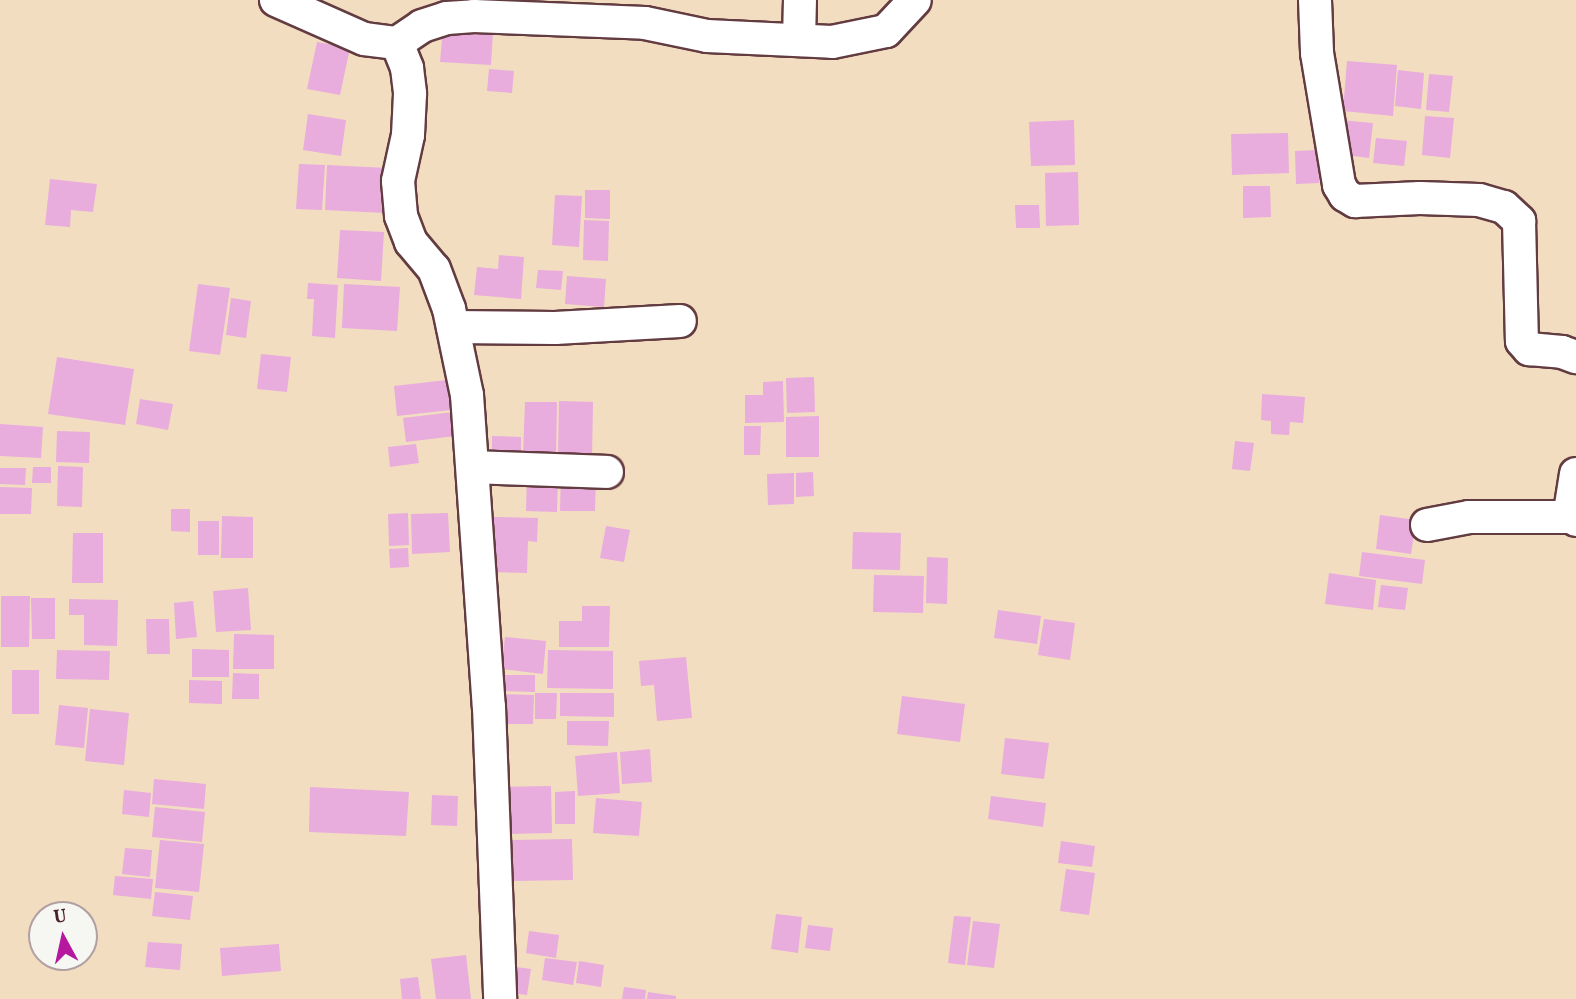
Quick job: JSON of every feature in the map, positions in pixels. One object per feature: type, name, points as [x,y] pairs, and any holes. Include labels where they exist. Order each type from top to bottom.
[{"type":"street","points":[[276,0],[364,39],[397,43],[422,26],[447,18],[474,16],[645,23],[707,36],[832,42],[886,31],[915,0]]},
{"type":"street","points":[[799,40],[800,0]]},
{"type":"street","points":[[1315,0],[1317,53],[1339,185],[1345,195],[1355,201],[1420,198],[1479,200],[1504,207],[1519,221],[1522,341],[1530,349],[1576,357]]},
{"type":"street","points":[[397,43],[407,68],[410,94],[408,135],[398,181],[401,216],[411,242],[434,269],[453,327],[467,395],[489,707],[500,999]]},
{"type":"street","points":[[453,327],[568,328],[680,321]]},
{"type":"street","points":[[473,467],[607,472]]},
{"type":"street","points":[[1427,525],[1481,516],[1574,519],[1576,474]]},
{"type":"building","points":[[443,28],[493,32],[491,65],[440,62]]},
{"type":"building","points":[[317,42],[350,48],[340,95],[307,89]]},
{"type":"building","points":[[1347,61],[1397,65],[1393,116],[1343,111]]},
{"type":"building","points":[[489,69],[514,71],[512,93],[487,91]]},
{"type":"building","points":[[1398,70],[1424,73],[1421,109],[1395,106]]},
{"type":"building","points":[[1429,74],[1453,76],[1449,112],[1426,110]]},
{"type":"building","points":[[308,114],[346,120],[341,156],[303,150]]},
{"type":"building","points":[[1425,116],[1454,118],[1450,158],[1422,155]]},
{"type":"building","points":[[1074,120],[1075,165],[1031,166],[1029,122]]},
{"type":"building","points":[[1340,120],[1373,123],[1369,158],[1336,154]]},
{"type":"building","points":[[1288,133],[1289,173],[1232,175],[1231,134]]},
{"type":"building","points":[[1376,138],[1407,141],[1404,166],[1373,163]]},
{"type":"building","points":[[1318,150],[1319,183],[1296,184],[1295,151]]},
{"type":"building","points":[[299,164],[325,165],[322,210],[296,209]]},
{"type":"building","points":[[327,165],[387,168],[384,213],[325,210]]},
{"type":"building","points":[[1078,172],[1079,225],[1046,226],[1045,173]]},
{"type":"building","points":[[50,179],[97,184],[93,212],[71,210],[70,227],[45,225]]},
{"type":"building","points":[[1243,186],[1270,186],[1271,217],[1243,218]]},
{"type":"building","points":[[585,190],[610,190],[610,219],[585,218]]},
{"type":"building","points":[[555,195],[582,196],[579,247],[552,245]]},
{"type":"building","points":[[1015,205],[1039,205],[1040,228],[1016,228]]},
{"type":"building","points":[[584,220],[609,221],[608,261],[583,260]]},
{"type":"building","points":[[340,230],[384,232],[381,281],[337,278]]},
{"type":"building","points":[[499,255],[524,257],[521,299],[474,295],[477,267],[498,269]]},
{"type":"building","points":[[538,270],[563,271],[561,290],[536,288]]},
{"type":"building","points":[[567,276],[606,279],[604,307],[565,304]]},
{"type":"building","points":[[308,283],[338,285],[335,338],[312,336],[314,299],[307,299]]},
{"type":"building","points":[[198,284],[230,288],[220,355],[189,351]]},
{"type":"building","points":[[344,284],[400,287],[397,331],[342,328]]},
{"type":"building","points":[[231,298],[251,301],[246,338],[226,335]]},
{"type":"building","points":[[261,354],[291,357],[287,392],[257,389]]},
{"type":"building","points":[[57,357],[134,369],[125,425],[48,414]]},
{"type":"building","points":[[814,377],[815,412],[787,413],[786,378]]},
{"type":"building","points":[[447,380],[451,410],[397,416],[394,386]]},
{"type":"building","points":[[783,381],[784,422],[745,423],[745,395],[763,395],[763,382]]},
{"type":"building","points":[[1262,394],[1305,397],[1303,423],[1290,422],[1289,435],[1271,434],[1271,421],[1261,420]]},
{"type":"building","points":[[140,399],[173,404],[168,430],[136,424]]},
{"type":"building","points":[[559,401],[593,402],[592,458],[558,457]]},
{"type":"building","points":[[525,402],[557,402],[556,457],[523,456]]},
{"type":"building","points":[[453,412],[455,436],[406,442],[403,418]]},
{"type":"building","points":[[819,416],[819,457],[786,457],[786,417]]},
{"type":"building","points":[[0,424],[43,427],[41,458],[0,456]]},
{"type":"building","points":[[744,426],[761,426],[760,455],[744,455]]},
{"type":"building","points":[[57,431],[90,432],[89,463],[56,462]]},
{"type":"building","points":[[492,436],[521,437],[521,462],[492,462]]},
{"type":"building","points":[[1235,441],[1254,443],[1250,471],[1232,469]]},
{"type":"building","points":[[416,444],[419,463],[390,467],[388,447]]},
{"type":"building","points":[[58,466],[83,467],[82,507],[57,506]]},
{"type":"building","points":[[33,467],[51,467],[51,483],[32,483]]},
{"type":"building","points":[[0,468],[26,468],[25,485],[0,484]]},
{"type":"building","points":[[813,472],[814,496],[796,497],[796,473]]},
{"type":"building","points":[[527,473],[558,473],[557,512],[526,511]]},
{"type":"building","points":[[561,473],[596,474],[595,511],[560,511]]},
{"type":"building","points":[[794,473],[794,504],[768,505],[767,474]]},
{"type":"building","points":[[0,487],[32,488],[31,514],[0,514]]},
{"type":"building","points":[[171,509],[190,509],[190,532],[171,531]]},
{"type":"building","points":[[408,513],[409,545],[389,546],[388,514]]},
{"type":"building","points":[[448,513],[450,552],[412,554],[411,514]]},
{"type":"building","points":[[1380,515],[1416,520],[1411,554],[1376,549]]},
{"type":"building","points":[[222,516],[253,517],[253,558],[221,558]]},
{"type":"building","points":[[494,517],[538,518],[537,542],[528,541],[527,573],[491,572]]},
{"type":"building","points":[[198,521],[219,521],[219,555],[198,555]]},
{"type":"building","points":[[606,526],[630,530],[624,562],[600,558]]},
{"type":"building","points":[[853,532],[901,533],[900,570],[852,569]]},
{"type":"building","points":[[73,533],[103,533],[103,583],[72,583]]},
{"type":"building","points":[[408,548],[409,567],[390,568],[389,549]]},
{"type":"building","points":[[1362,552],[1425,560],[1422,584],[1359,576]]},
{"type":"building","points":[[927,557],[948,558],[947,604],[926,603]]},
{"type":"building","points":[[1329,573],[1376,580],[1373,610],[1325,604]]},
{"type":"building","points":[[874,575],[924,576],[923,613],[873,612]]},
{"type":"building","points":[[1381,585],[1408,588],[1405,610],[1378,607]]},
{"type":"building","points":[[248,588],[251,630],[216,632],[213,591]]},
{"type":"building","points":[[1,596],[30,596],[29,647],[1,647]]},
{"type":"building","points":[[31,598],[55,598],[55,639],[32,639]]},
{"type":"building","points":[[69,599],[118,600],[117,646],[84,645],[84,615],[69,615]]},
{"type":"building","points":[[193,601],[197,637],[176,639],[174,603]]},
{"type":"building","points":[[582,606],[610,606],[609,647],[559,647],[559,621],[582,621]]},
{"type":"building","points":[[998,610],[1041,616],[1037,644],[994,638]]},
{"type":"building","points":[[146,619],[169,619],[170,654],[147,654]]},
{"type":"building","points":[[1044,619],[1075,623],[1070,660],[1038,655]]},
{"type":"building","points":[[234,634],[274,635],[274,669],[233,669]]},
{"type":"building","points":[[505,637],[546,641],[543,674],[501,669]]},
{"type":"building","points":[[192,649],[229,650],[229,677],[192,677]]},
{"type":"building","points":[[57,650],[110,651],[109,680],[56,679]]},
{"type":"building","points":[[548,650],[613,651],[613,689],[547,688]]},
{"type":"building","points":[[686,657],[692,718],[657,721],[654,685],[641,686],[639,661]]},
{"type":"building","points":[[12,670],[39,670],[39,714],[12,714]]},
{"type":"building","points":[[233,673],[259,674],[259,699],[232,699]]},
{"type":"building","points":[[499,675],[535,675],[535,692],[498,691]]},
{"type":"building","points":[[189,680],[222,681],[222,704],[189,703]]},
{"type":"building","points":[[535,693],[557,693],[556,719],[535,719]]},
{"type":"building","points":[[560,693],[614,693],[614,717],[560,716]]},
{"type":"building","points":[[498,694],[534,695],[533,724],[498,724]]},
{"type":"building","points":[[902,696],[965,704],[960,742],[897,734]]},
{"type":"building","points":[[59,705],[88,708],[84,748],[55,745]]},
{"type":"building","points":[[90,709],[129,713],[124,765],[85,761]]},
{"type":"building","points":[[567,721],[609,721],[608,746],[567,745]]},
{"type":"building","points":[[1005,738],[1049,743],[1044,779],[1001,774]]},
{"type":"building","points":[[650,749],[652,782],[622,784],[620,752]]},
{"type":"building","points":[[617,752],[620,793],[578,796],[575,756]]},
{"type":"building","points":[[154,779],[206,784],[204,809],[152,804]]},
{"type":"building","points":[[551,786],[552,833],[502,834],[501,787]]},
{"type":"building","points":[[310,787],[409,792],[406,836],[309,832]]},
{"type":"building","points":[[124,790],[151,793],[149,817],[122,814]]},
{"type":"building","points":[[575,791],[575,824],[555,824],[555,792]]},
{"type":"building","points":[[432,795],[458,796],[457,826],[431,825]]},
{"type":"building","points":[[991,796],[1046,803],[1043,827],[988,819]]},
{"type":"building","points":[[596,798],[642,802],[639,836],[593,833]]},
{"type":"building","points":[[155,807],[205,812],[202,842],[152,837]]},
{"type":"building","points":[[572,839],[573,880],[513,881],[512,840]]},
{"type":"building","points":[[160,840],[204,844],[199,892],[155,888]]},
{"type":"building","points":[[1061,841],[1095,846],[1092,867],[1058,863]]},
{"type":"building","points":[[125,848],[152,850],[150,877],[122,874]]},
{"type":"building","points":[[1066,869],[1095,873],[1089,915],[1060,911]]},
{"type":"building","points":[[115,876],[153,879],[151,899],[113,895]]},
{"type":"building","points":[[155,892],[193,896],[190,920],[152,916]]},
{"type":"building","points":[[776,914],[802,917],[798,953],[771,949]]},
{"type":"building","points":[[954,916],[971,917],[965,965],[948,963]]},
{"type":"building","points":[[973,921],[1000,924],[994,968],[967,965]]},
{"type":"building","points":[[808,925],[833,928],[830,951],[805,948]]},
{"type":"building","points":[[529,931],[559,935],[556,958],[526,953]]},
{"type":"building","points":[[148,942],[182,944],[180,970],[145,967]]},
{"type":"building","points":[[279,944],[281,971],[222,976],[220,948]]},
{"type":"building","points":[[466,955],[471,999],[436,999],[431,959]]},
{"type":"building","points":[[545,958],[577,962],[573,985],[542,980]]},
{"type":"building","points":[[579,961],[604,965],[601,987],[576,983]]},
{"type":"building","points":[[508,966],[531,969],[527,995],[504,992]]},
{"type":"building","points":[[418,977],[421,999],[402,999],[400,979]]},
{"type":"building","points":[[624,987],[646,990],[645,999],[622,999]]},
{"type":"building","points":[[648,992],[676,996],[676,999],[647,999]]}]
